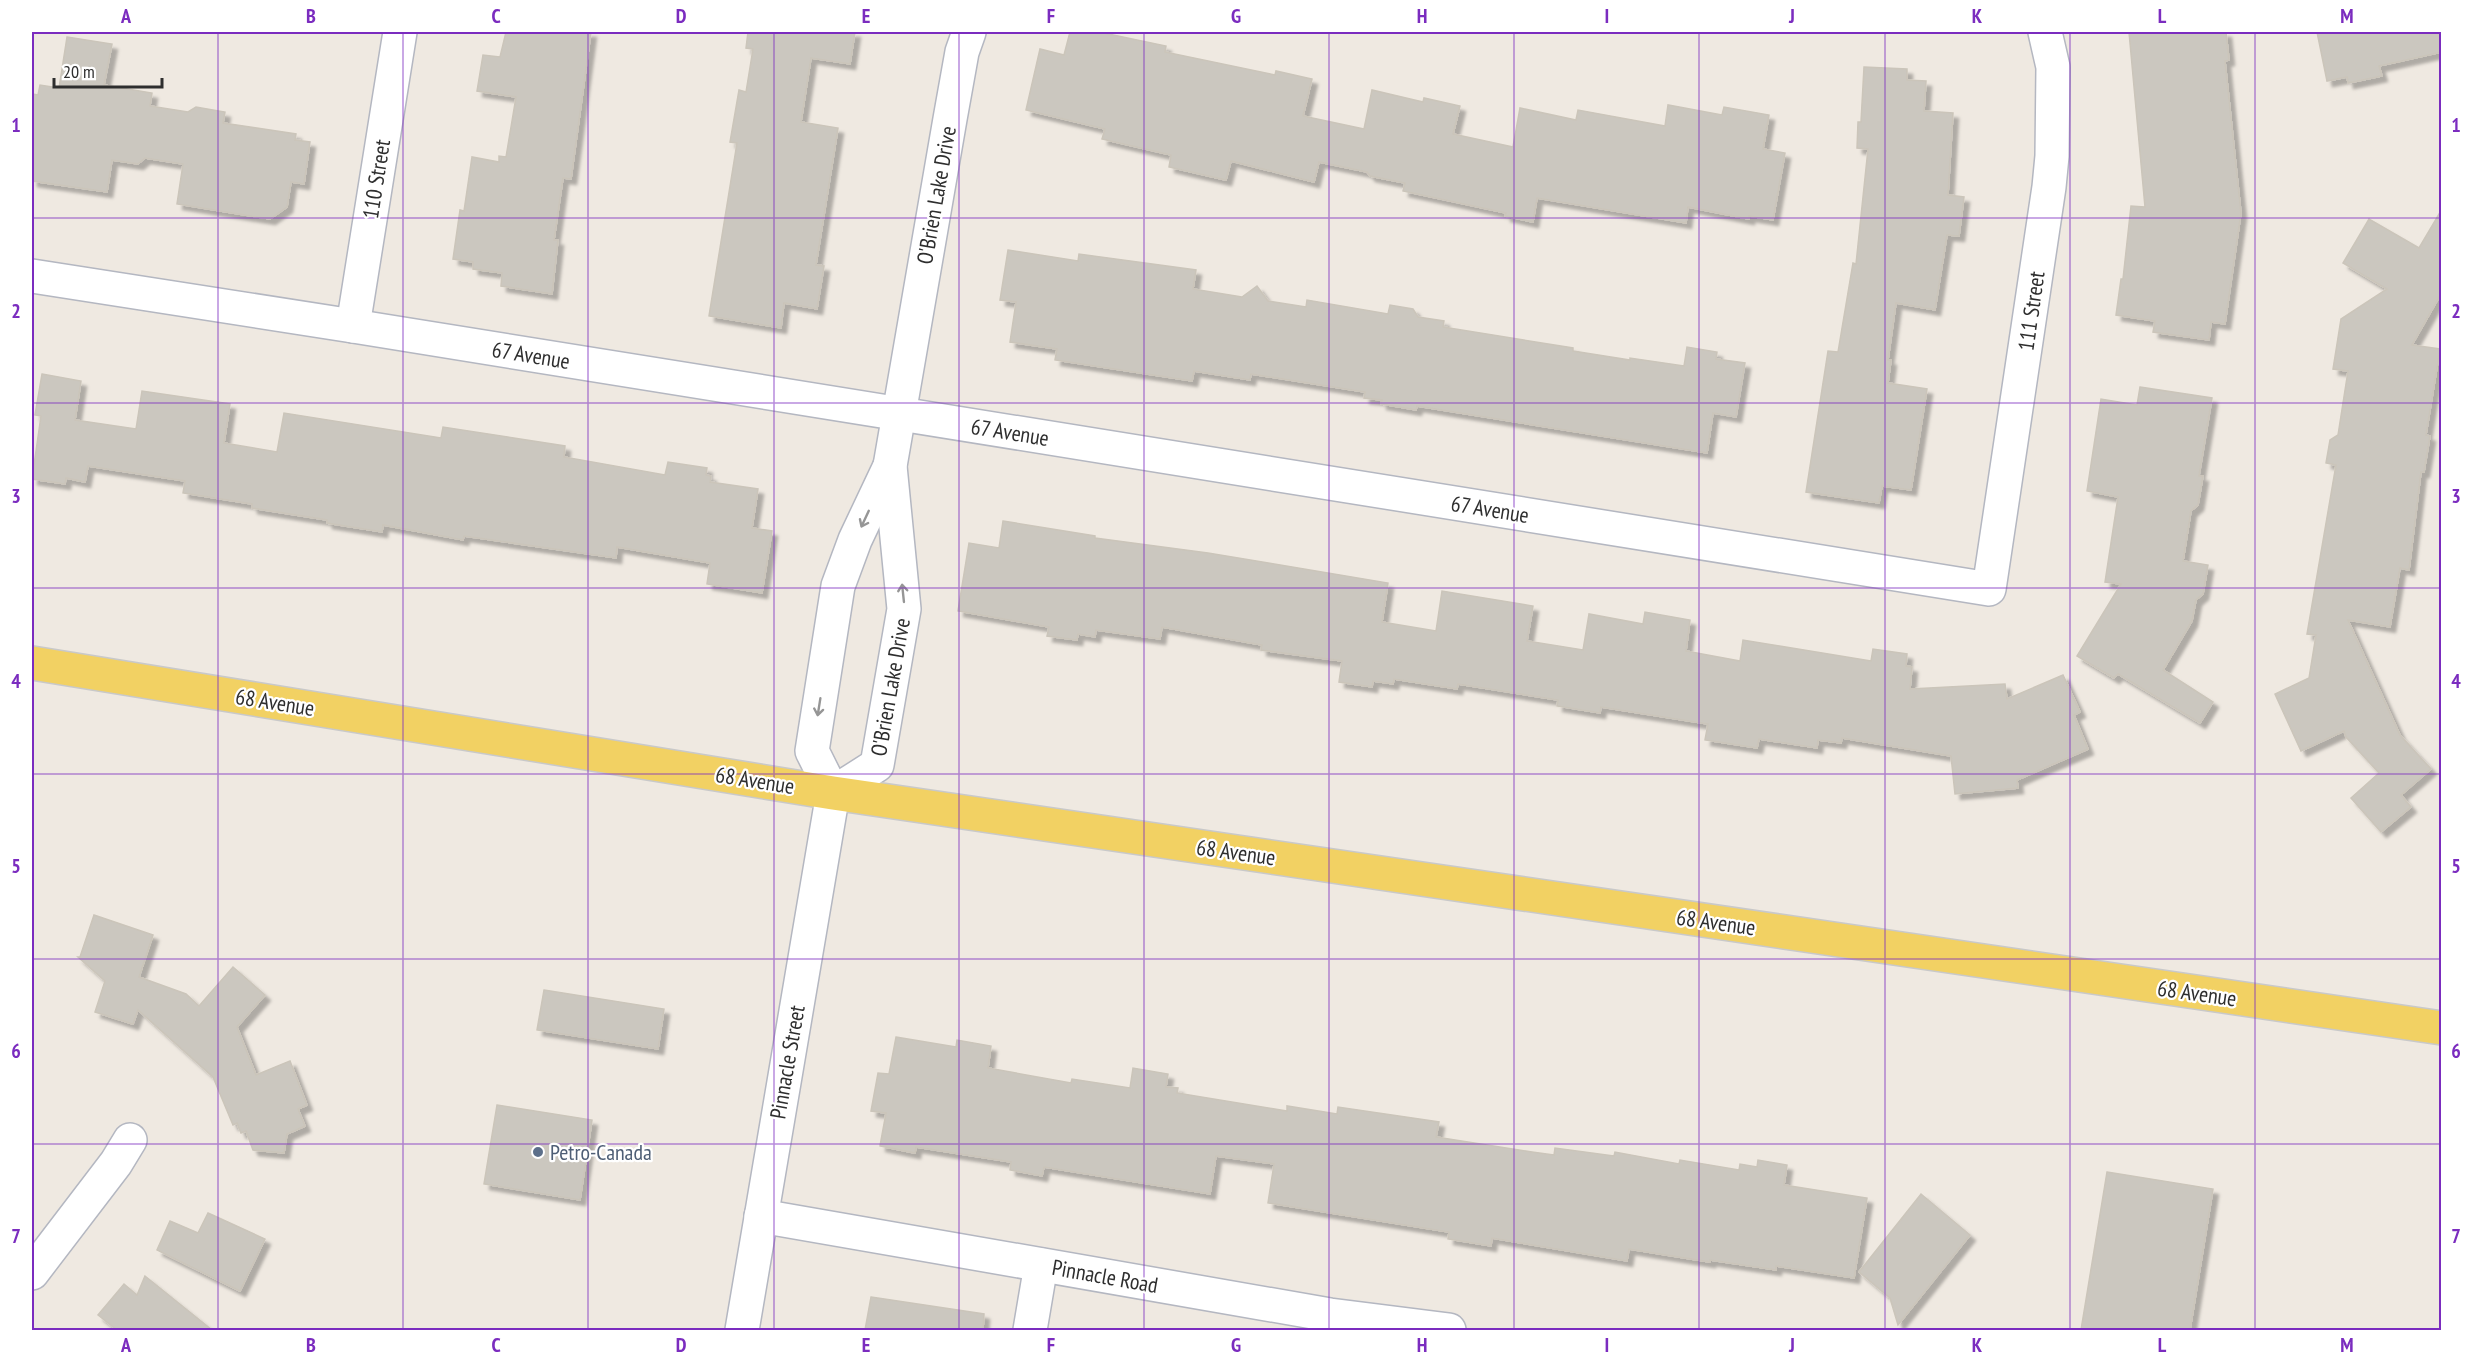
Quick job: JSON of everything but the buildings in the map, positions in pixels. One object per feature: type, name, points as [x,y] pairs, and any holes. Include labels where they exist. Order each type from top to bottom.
[{"type":"main road","name":"68 Avenue","points":[[32,663],[833,793],[2442,1028]]},
{"type":"street","name":"110 Street","points":[[353,326],[400,32]]},
{"type":"street","name":"O'Brien Lake Drive","points":[[891,466],[855,540],[838,586],[812,751],[833,793],[878,765],[904,609],[891,466],[898,414],[958,75],[969,32]]},
{"type":"street","name":"111 Street","points":[[1989,589],[2049,188],[2052,156],[2053,67],[2045,32]]},
{"type":"street","name":"67 Avenue","points":[[32,276],[1989,589]]},
{"type":"street","name":"Pinnacle Street","points":[[742,1330],[833,793]]},
{"type":"street","points":[[32,1273],[116,1163],[130,1140]]},
{"type":"street","name":"Pinnacle Road","points":[[761,1216],[1041,1265],[1328,1323],[1449,1330]]},
{"type":"street","points":[[1030,1330],[1041,1265]]},
{"type":"place","name":"Petro-Canada","points":[[538,1152]]}]
